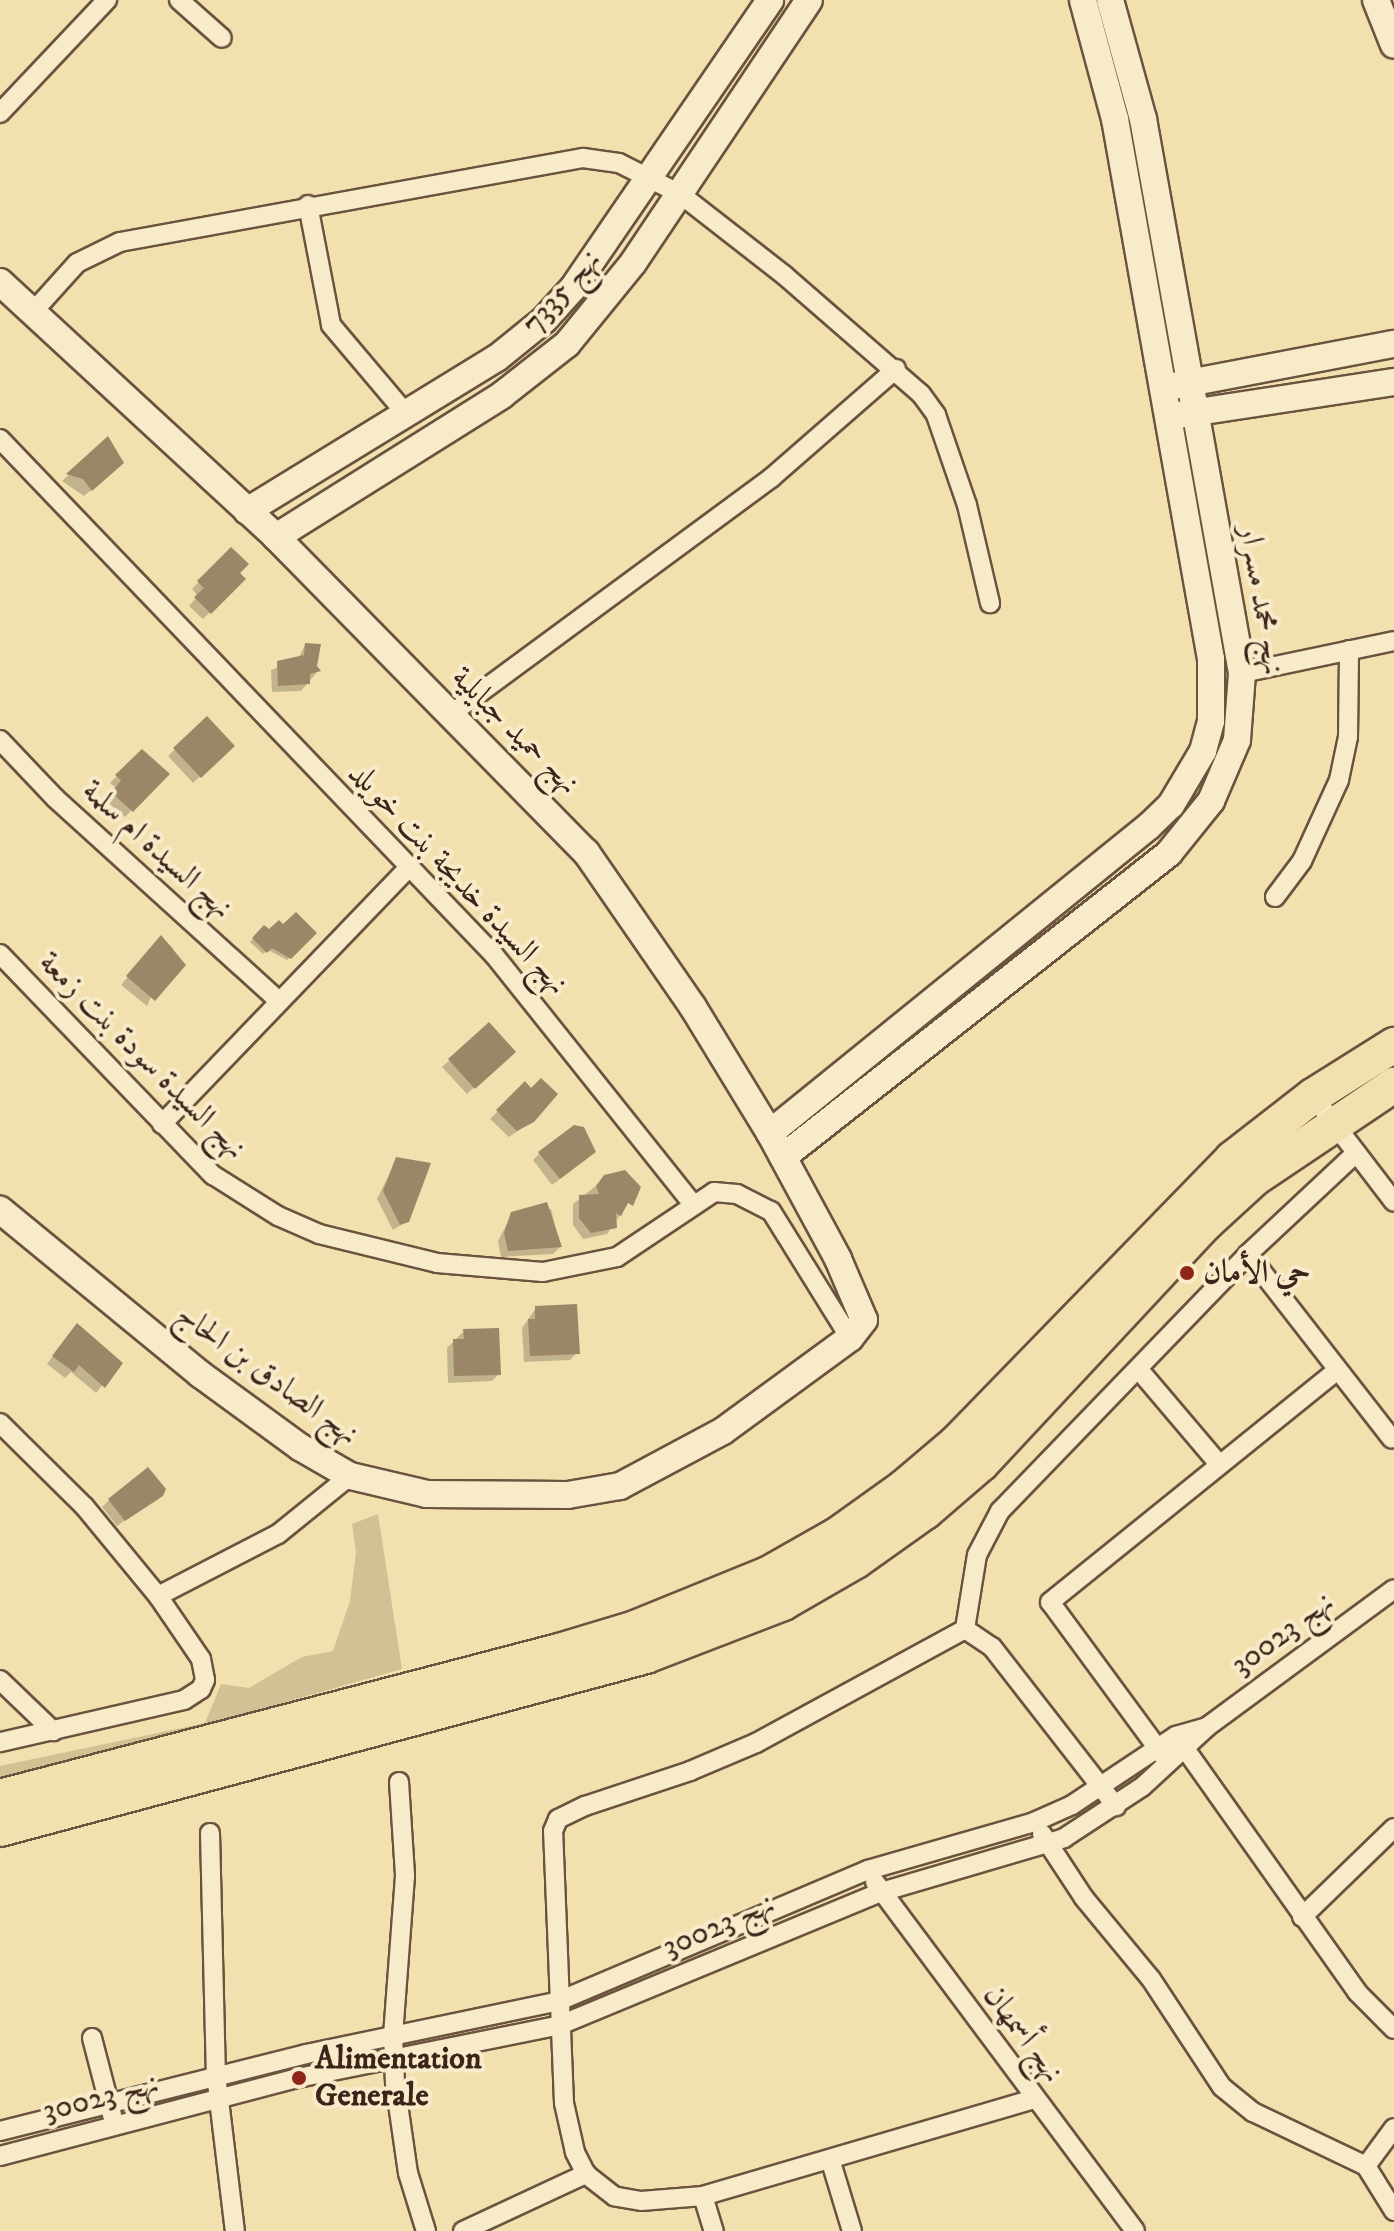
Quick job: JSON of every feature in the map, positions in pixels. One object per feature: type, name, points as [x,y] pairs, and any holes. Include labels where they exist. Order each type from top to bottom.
[{"type":"highway","points":[[0,1797],[574,1646],[692,1607],[768,1574],[837,1535],[957,1442],[1232,1159],[1313,1096],[1394,1045]]},
{"type":"highway","points":[[0,1829],[646,1656],[783,1603],[856,1561],[982,1463],[1205,1224],[1254,1179],[1394,1085]]},
{"type":"street","points":[[0,113],[107,0]]},
{"type":"street","points":[[179,0],[222,38]]},
{"type":"street","name":"نهج 7335","points":[[247,511],[408,416],[497,358],[544,320],[573,288],[770,0]]},
{"type":"street","name":"نهج 7335","points":[[276,537],[538,369],[600,308],[809,0]]},
{"type":"street","name":"نهج محمد مسرار","points":[[770,1133],[1148,827],[1189,779],[1203,751],[1214,690],[1115,119],[1083,0]]},
{"type":"street","name":"نهج محمد مسرار","points":[[783,1157],[1192,829],[1227,771],[1242,707],[1242,673],[1143,119],[1110,0]]},
{"type":"street","points":[[1376,0],[1394,45]]},
{"type":"street","points":[[32,313],[77,263],[104,247],[308,205],[583,158],[619,163],[680,194],[896,369],[936,415],[985,564],[990,603]]},
{"type":"street","points":[[308,205],[331,325],[408,416]]},
{"type":"street","name":"نهج حميد جبايلية","points":[[0,282],[276,537],[601,870],[770,1133],[857,1329]]},
{"type":"street","points":[[1161,388],[1394,344]]},
{"type":"street","points":[[451,714],[771,478],[896,369]]},
{"type":"street","points":[[1166,417],[1394,382]]},
{"type":"street","name":"نهج السيدة خديجة بنت خويلد","points":[[0,439],[410,866],[538,1006],[693,1204]]},
{"type":"street","points":[[1242,673],[1394,641]]},
{"type":"street","points":[[1275,897],[1323,822],[1339,780],[1349,722],[1349,650]]},
{"type":"street","name":"نهج السيدة ام سلمة","points":[[0,740],[55,798],[279,1001]]},
{"type":"street","points":[[162,1124],[410,866]]},
{"type":"street","name":"نهج السيدة سودة بنت زمعة","points":[[0,954],[213,1175],[278,1216],[319,1234],[437,1263],[543,1272],[588,1267],[634,1249],[693,1204]]},
{"type":"street","points":[[1313,1096],[1394,1202]]},
{"type":"street","points":[[1034,2099],[831,2162],[703,2196],[641,2201],[614,2196],[586,2174],[575,2152],[564,2103],[553,1831],[558,1819],[756,1743],[965,1629],[985,1531],[1248,1254],[1355,1154]]},
{"type":"street","points":[[693,1204],[714,1192],[726,1193],[771,1211],[857,1329]]},
{"type":"street","name":"نهج الصادق بن الحاج","points":[[0,1210],[200,1374],[300,1447],[350,1476],[427,1494],[568,1495],[620,1486],[723,1431],[857,1329]]},
{"type":"street","points":[[1248,1254],[1336,1371],[1392,1439]]},
{"type":"street","points":[[1140,1371],[1219,1464]]},
{"type":"street","points":[[1170,1765],[1050,1602],[1336,1371]]},
{"type":"street","points":[[0,1423],[84,1506],[158,1596],[205,1669],[201,1689],[194,1697],[0,1742]]},
{"type":"street","points":[[158,1596],[278,1534],[350,1476]]},
{"type":"street","name":"نهج 30023","points":[[0,2131],[216,2075],[393,2034],[559,2001],[868,1870],[1035,1822],[1104,1785],[1157,1748],[1182,1743],[1207,1727],[1394,1589]]},
{"type":"street","points":[[965,1629],[992,1647],[1104,1785],[1116,1806]]},
{"type":"street","points":[[0,1680],[53,1731]]},
{"type":"street","points":[[1182,1743],[1357,1992],[1394,2029]]},
{"type":"street","name":"نهج 30023","points":[[0,2156],[114,2125],[394,2058],[560,2025],[881,1892],[1047,1844],[1116,1806],[1170,1765],[1182,1743]]},
{"type":"street","points":[[399,1782],[405,1876],[393,2034],[394,2058],[408,2173],[426,2231]]},
{"type":"street","points":[[1035,1822],[1047,1844],[1151,1979],[1222,2087],[1253,2112],[1379,2158]]},
{"type":"street","points":[[1302,1917],[1394,1828]]},
{"type":"street","points":[[210,1833],[217,2100],[235,2231]]},
{"type":"street","name":"نهج أسمهان","points":[[868,1870],[1034,2099],[1135,2231]]},
{"type":"street","points":[[92,2038],[114,2125]]},
{"type":"street","points":[[1394,2128],[1379,2158],[1394,2211]]},
{"type":"street","points":[[831,2162],[852,2231]]},
{"type":"street","points":[[463,2231],[586,2174]]},
{"type":"street","points":[[703,2196],[714,2231]]},
{"type":"shaded area","points":[[378,1514],[402,1669],[0,1783],[0,1766],[205,1723],[221,1684],[249,1688],[302,1657],[333,1651],[350,1601],[356,1552],[352,1524]]},
{"type":"building","points":[[108,436],[124,463],[92,491],[83,479],[66,474]]},
{"type":"building","points":[[231,547],[249,564],[240,573],[246,579],[211,614],[194,597],[204,588],[197,581]]},
{"type":"building","points":[[305,643],[321,644],[317,666],[321,671],[310,674],[310,684],[278,686],[277,661],[304,655]]},
{"type":"building","points":[[207,716],[235,746],[201,778],[173,748]]},
{"type":"building","points":[[142,749],[170,774],[133,812],[112,793],[121,780],[115,775]]},
{"type":"building","points":[[296,912],[317,933],[291,959],[272,948],[267,953],[252,938],[264,925],[269,929],[279,920],[283,924]]},
{"type":"building","points":[[161,935],[186,965],[155,1001],[126,976]]},
{"type":"building","points":[[489,1022],[516,1052],[475,1089],[448,1059]]},
{"type":"building","points":[[541,1078],[558,1094],[534,1122],[517,1131],[496,1110],[525,1081],[531,1088]]},
{"type":"building","points":[[574,1125],[584,1127],[596,1152],[560,1179],[538,1152]]},
{"type":"building","points":[[396,1157],[431,1163],[409,1222],[400,1225],[383,1191]]},
{"type":"building","points":[[625,1170],[641,1187],[633,1206],[628,1203],[621,1216],[616,1213],[617,1228],[591,1233],[579,1218],[579,1195],[599,1194],[596,1186],[604,1175]]},
{"type":"building","points":[[547,1202],[562,1247],[508,1251],[504,1233],[511,1212]]},
{"type":"building","points":[[577,1304],[580,1354],[530,1356],[528,1319],[535,1319],[535,1306]]},
{"type":"building","points":[[77,1323],[123,1363],[105,1388],[79,1365],[74,1372],[52,1356]]},
{"type":"building","points":[[499,1328],[501,1375],[454,1376],[453,1339],[464,1339],[463,1329]]},
{"type":"building","points":[[148,1467],[166,1489],[163,1496],[125,1521],[108,1499]]},
{"type":"place","name":"حي الأمان","points":[[1187,1273]]},
{"type":"place","name":"Alimentation Generale","points":[[299,2078]]}]
